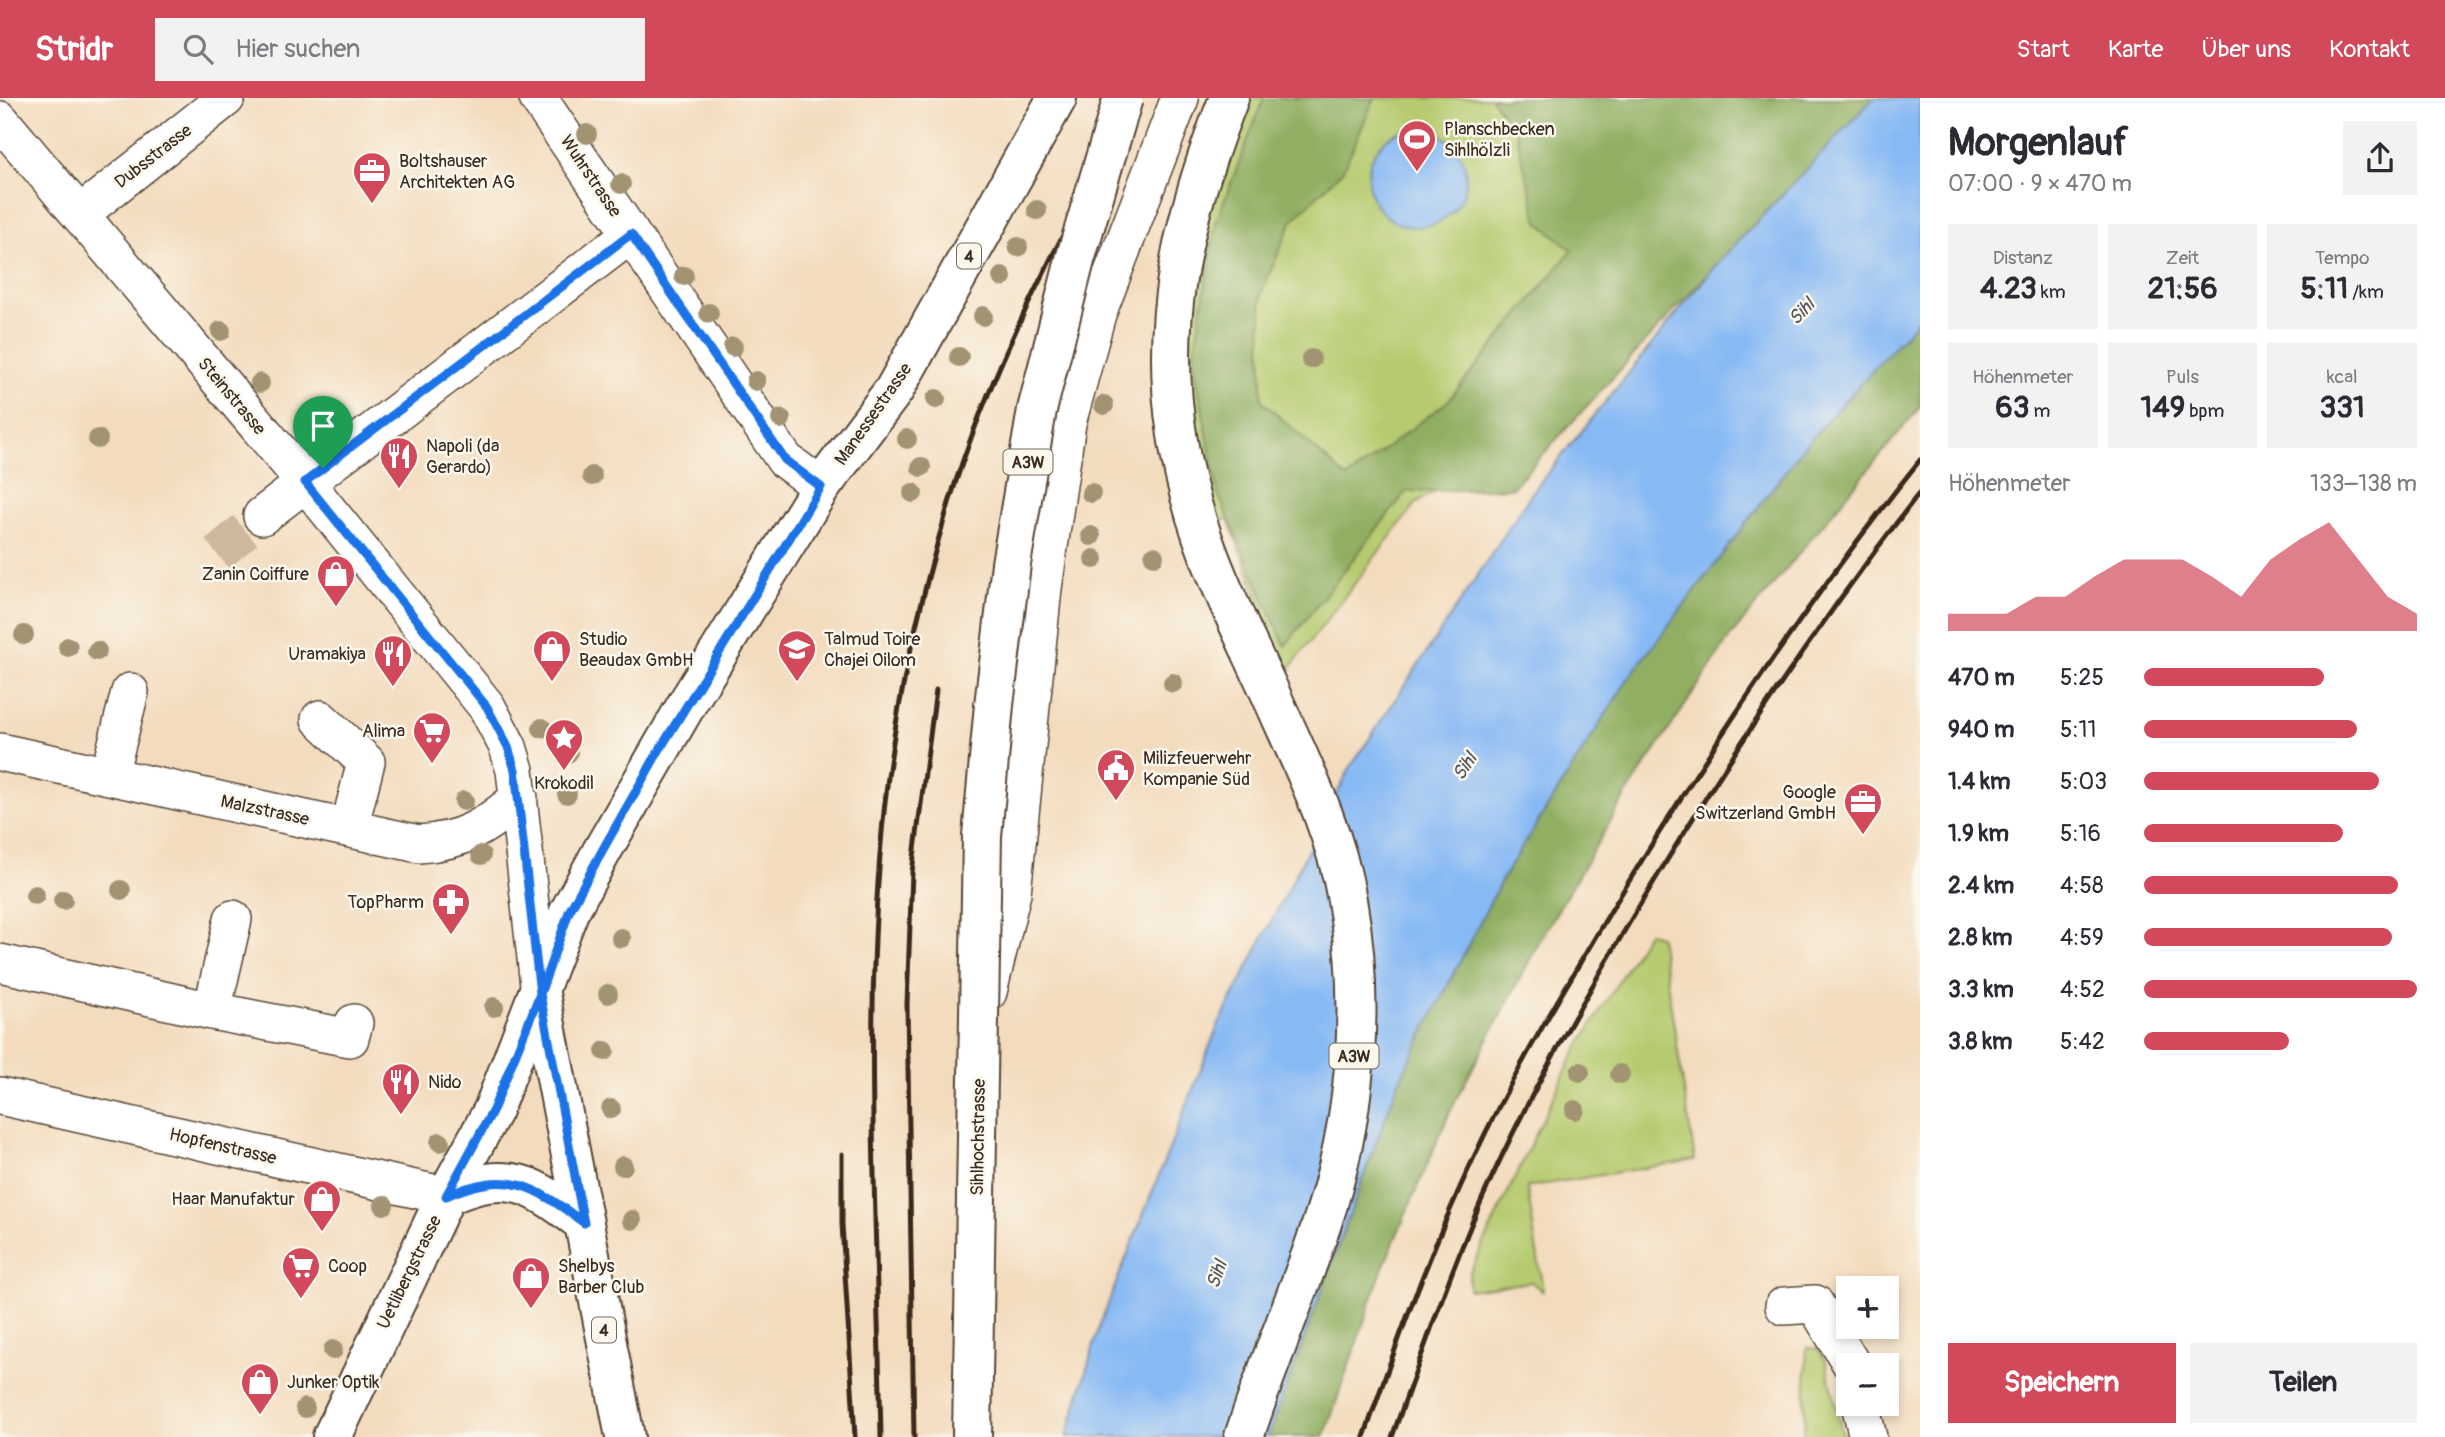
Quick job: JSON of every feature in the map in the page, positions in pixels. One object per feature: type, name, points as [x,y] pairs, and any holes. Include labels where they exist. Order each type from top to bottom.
[{"type":"main road","name":"Manessestrasse","points":[[540,994],[569,912],[637,788],[821,487],[894,390],[1057,98]]},
{"type":"main road","name":"Sihlhochstrasse","points":[[972,1437],[982,836],[1011,564],[1037,410],[1075,260],[1123,98]]},
{"type":"main road","name":"A3W","points":[[1229,98],[1184,231],[1172,312],[1171,370],[1181,453],[1202,534],[1322,811],[1338,862],[1347,900],[1352,943],[1355,1028],[1347,1126],[1337,1170],[1322,1224],[1244,1437]]},
{"type":"main road","name":"Uetlibergstrasse","points":[[332,1437],[446,1196],[493,1110],[540,994]]},
{"type":"main road","name":"4","points":[[540,994],[625,1437]]},
{"type":"main road","points":[[446,1196],[482,1183],[517,1182],[548,1196],[584,1223]]},
{"type":"street","name":"Dubsstrasse","points":[[80,214],[226,98]]},
{"type":"street","name":"Wuhrstrasse","points":[[538,98],[785,460],[821,487]]},
{"type":"street","points":[[968,1100],[990,983],[1012,892],[1043,588],[1067,423],[1097,314],[1180,98]]},
{"type":"street","name":"Steinstrasse","points":[[0,120],[305,482],[487,707],[508,747],[519,798],[540,994]]},
{"type":"street","points":[[262,516],[631,234]]},
{"type":"street","points":[[108,775],[130,692]]},
{"type":"street","points":[[320,719],[366,762],[349,828]]},
{"type":"street","name":"Malzstrasse","points":[[0,752],[419,844],[444,842],[474,833],[519,798]]},
{"type":"street","points":[[212,1011],[233,919]]},
{"type":"street","points":[[0,963],[212,1011],[350,1038],[354,1023]]},
{"type":"street","name":"Hopfenstrasse","points":[[1,1101],[184,1137],[446,1196]]},
{"type":"street","points":[[1784,1306],[1815,1304],[1845,1353]]},
{"type":"street","points":[[1863,1416],[1868,1437]]},
{"type":"green space","points":[[1242,98],[1513,98],[1659,225],[1469,471],[1417,502],[1290,668],[1271,655],[1260,633],[1264,613],[1228,519],[1214,521],[1203,484],[1187,390],[1194,253]]},
{"type":"green space","points":[[1264,98],[1375,98],[1343,170],[1292,221],[1261,293],[1262,401],[1347,478],[1448,401],[1572,250],[1538,222],[1515,130],[1491,98],[1874,98],[1716,265],[1512,488],[1406,492],[1285,646],[1218,494],[1193,359],[1216,222]]},
{"type":"green space","points":[[1920,318],[1920,407],[1730,637],[1626,795],[1543,935],[1452,1107],[1383,1267],[1324,1437],[1268,1437],[1398,1083],[1501,881],[1628,679],[1806,444]]},
{"type":"green space","points":[[1648,932],[1660,937],[1695,1160],[1527,1187],[1543,1291],[1531,1282],[1469,1290],[1469,1274],[1571,1060]]},
{"type":"green space","points":[[1807,1347],[1818,1349],[1826,1362],[1836,1416],[1838,1416],[1843,1437],[1804,1437]]},
{"type":"water","name":"Sihl","points":[[1874,98],[1920,98],[1920,318],[1806,444],[1628,679],[1501,881],[1398,1083],[1268,1437],[1067,1437],[1100,1324],[1218,1026],[1350,768],[1534,490],[1716,265]]},
{"type":"water","name":"Planschbecken Sihlhölzli","points":[[1417,129],[1436,133],[1452,143],[1462,159],[1466,178],[1462,197],[1452,213],[1436,223],[1417,227],[1398,223],[1382,213],[1372,197],[1368,178],[1372,159],[1382,143],[1398,133]]},
{"type":"tunnel","points":[[217,554],[262,516]]},
{"type":"railway","points":[[881,1437],[873,1119],[874,960],[885,802],[902,689],[938,540],[987,397],[1032,296],[1136,98]]},
{"type":"railway","points":[[1364,1437],[1402,1331],[1458,1191],[1489,1125],[1540,1031],[1612,909],[1721,736],[1837,568],[1920,460]]},
{"type":"railway","points":[[1392,1437],[1464,1241],[1525,1109],[1578,1010],[1668,858],[1736,751],[1807,646],[1920,492]]},
{"type":"railway","points":[[914,1437],[907,1004],[912,872],[936,690]]},
{"type":"railway","points":[[842,1154],[842,1224],[855,1437]]},
{"type":"place","name":"Planschbecken Sihlhölzli","points":[[1417,173]]},
{"type":"place","name":"Boltshauser Architekten AG","points":[[372,205]]},
{"type":"place","name":"Napoli (da Gerardo)","points":[[399,490]]},
{"type":"place","name":"Zanin Coiffure","points":[[336,608]]},
{"type":"place","name":"Studio Beaudax GmbH","points":[[552,683]]},
{"type":"place","name":"Talmud Toire Chajei Oilom","points":[[797,683]]},
{"type":"place","name":"Uramakiya","points":[[393,688]]},
{"type":"place","name":"Alima","points":[[432,765]]},
{"type":"place","name":"Krokodil","points":[[564,772]]},
{"type":"place","name":"Milizfeuerwehr Kompanie Süd","points":[[1116,802]]},
{"type":"place","name":"Google Switzerland GmbH","points":[[1863,836]]},
{"type":"place","name":"TopPharm","points":[[451,936]]},
{"type":"place","name":"Nido","points":[[401,1116]]},
{"type":"place","name":"Haar Manufaktur","points":[[322,1233]]},
{"type":"place","name":"Coop","points":[[301,1300]]},
{"type":"place","name":"Shelbys Barber Club","points":[[531,1310]]},
{"type":"place","name":"Junker Optik","points":[[260,1416]]},
{"type":"route","points":[[323,468],[305,482],[487,707],[498,724],[515,770],[540,994],[493,1110],[446,1196],[482,1183],[517,1182],[548,1196],[584,1223],[540,994],[569,912],[602,851],[688,702],[821,487],[785,460],[631,234],[323,468]]}]
